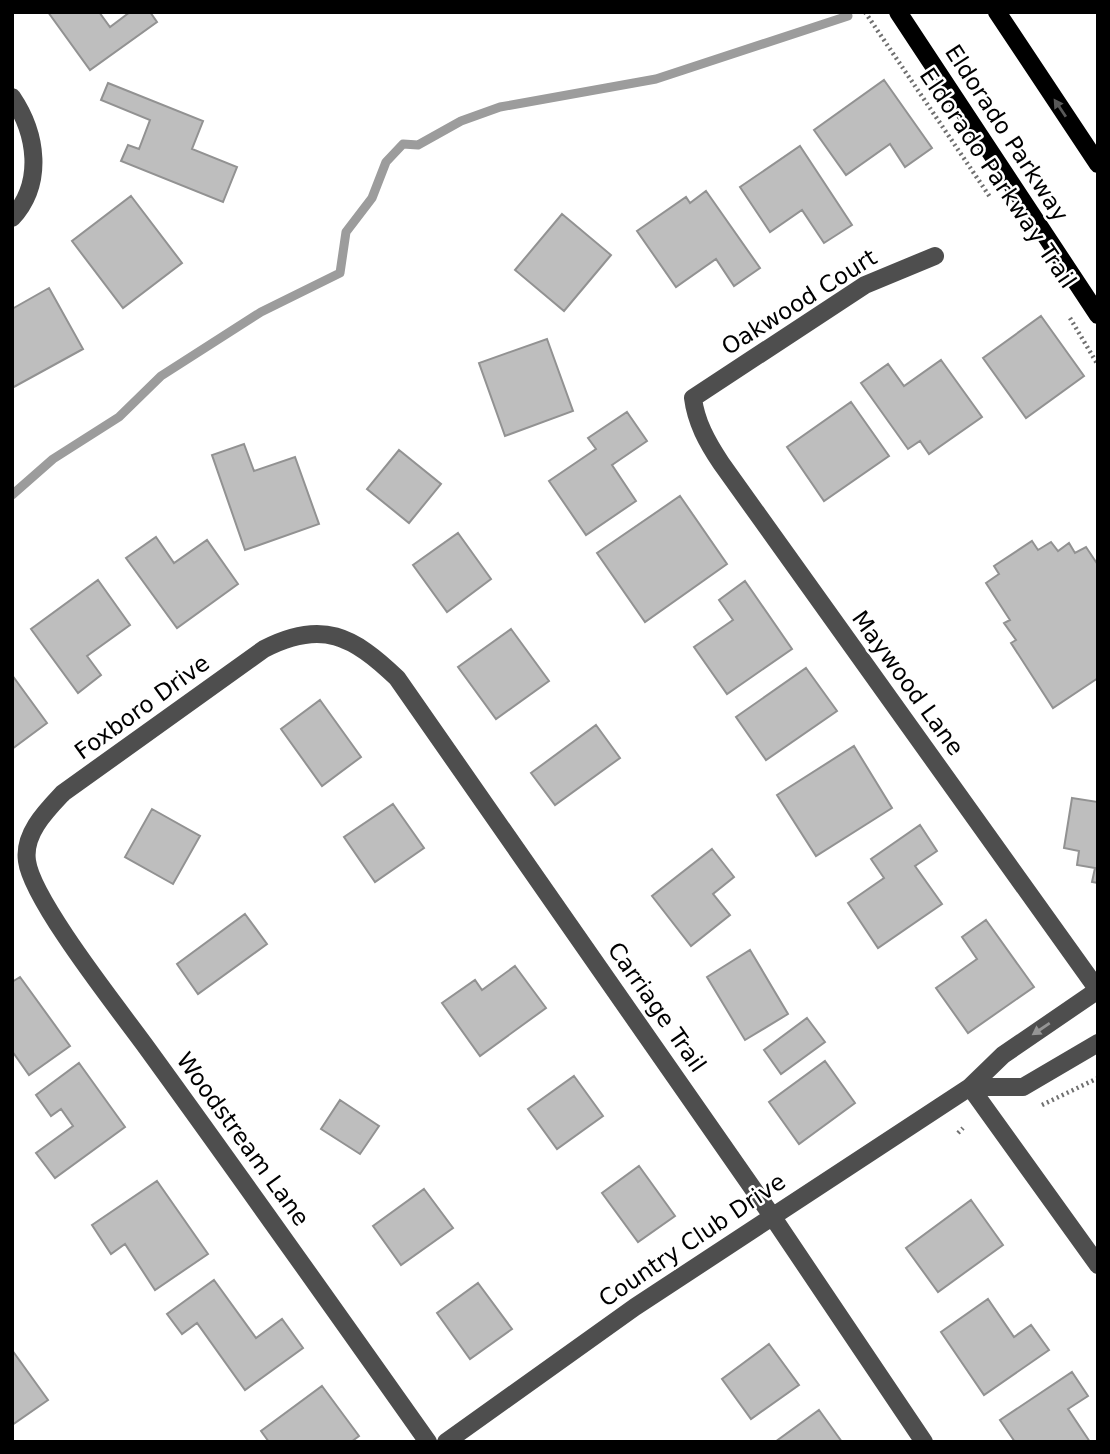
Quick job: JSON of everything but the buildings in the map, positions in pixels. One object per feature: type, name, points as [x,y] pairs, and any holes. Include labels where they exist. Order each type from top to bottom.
[{"type":"main road","name":"Eldorado Parkway","points":[[898,12],[1098,315]]},
{"type":"main road","points":[[997,12],[1098,164]]},
{"type":"street","points":[[12,97],[24,118],[34,150],[28,190],[12,218]]},
{"type":"street","name":"Oakwood Court","points":[[693,398],[865,285],[935,256]]},
{"type":"street","name":"Maywood Lane","points":[[693,398],[698,420],[716,455],[1098,990]]},
{"type":"street","name":"Foxboro Drive","points":[[26,859],[30,837],[44,813],[63,793],[264,649],[291,635],[320,632]]},
{"type":"street","name":"Carriage Trail","points":[[320,632],[349,640],[373,655],[397,678],[772,1216],[924,1442]]},
{"type":"street","name":"Woodstream Lane","points":[[26,859],[32,878],[85,963],[428,1442]]},
{"type":"street","name":"Country Club Drive","points":[[446,1442],[624,1315],[970,1087],[1003,1055],[1098,990]]},
{"type":"street","points":[[970,1087],[1023,1087],[1098,1043]]},
{"type":"street","points":[[970,1087],[1098,1265]]},
{"type":"path","name":"Eldorado Parkway Trail","points":[[866,12],[993,201]]},
{"type":"path","name":"Eldorado Parkway Trail","points":[[1069,316],[1098,365]]},
{"type":"path","points":[[1029,1108],[1051,1102],[1098,1078]]},
{"type":"waterway","points":[[12,495],[53,459],[119,417],[161,376],[261,312],[340,273],[346,232],[372,198],[386,162],[403,144],[418,145],[461,121],[500,107],[656,79],[848,16]]}]
